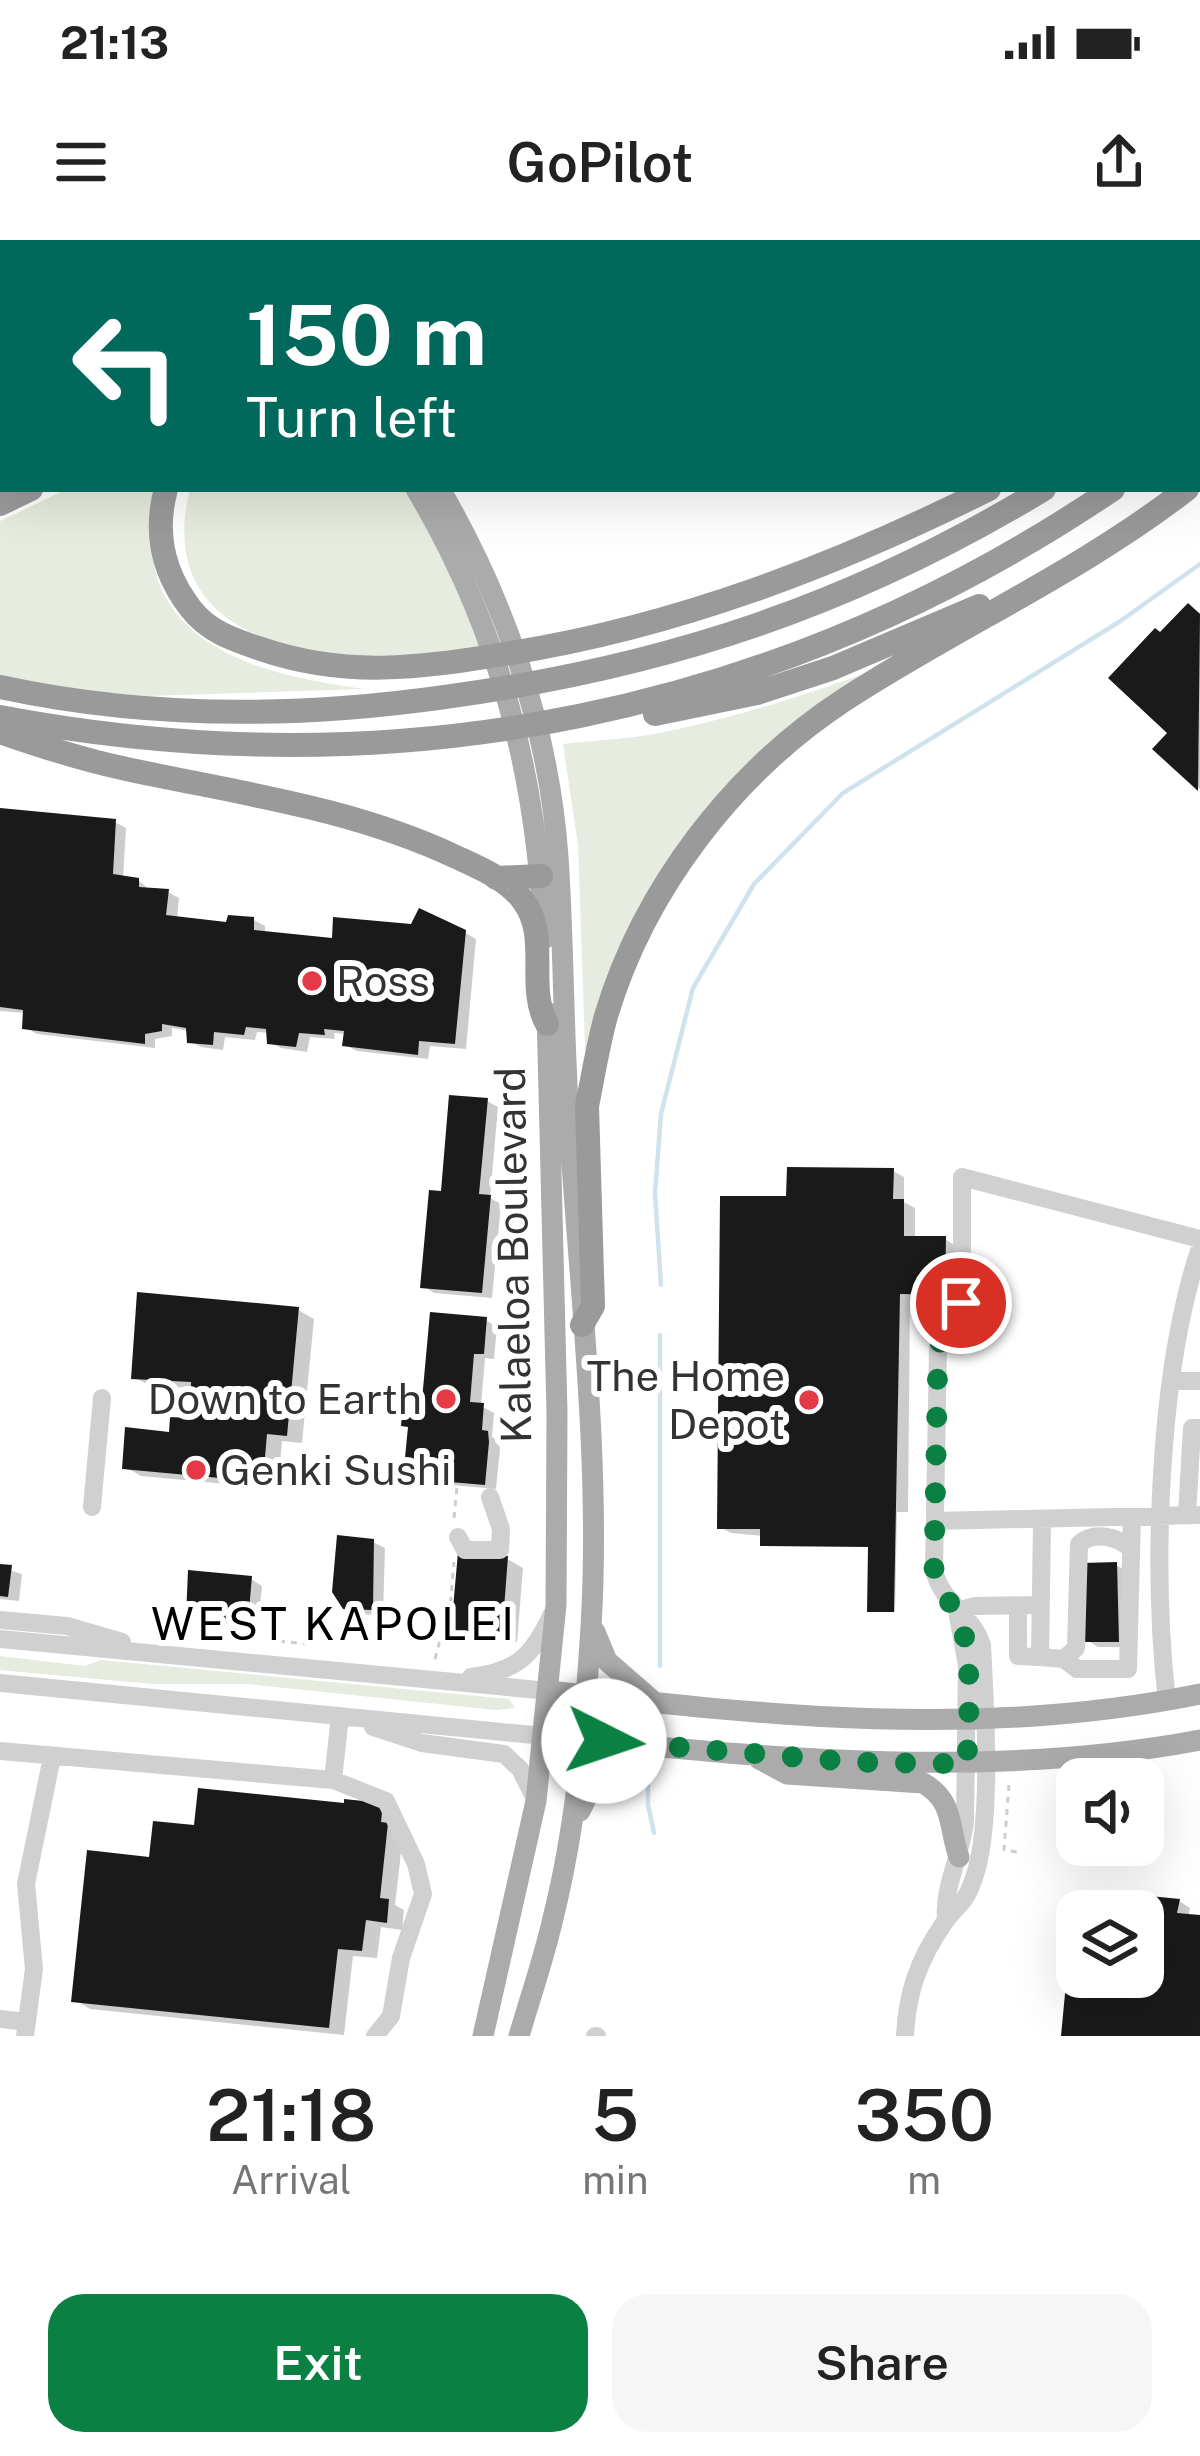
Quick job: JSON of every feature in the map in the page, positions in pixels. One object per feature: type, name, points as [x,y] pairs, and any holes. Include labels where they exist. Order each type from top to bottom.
[{"type":"highway","points":[[165,492],[159,525],[161,546],[178,592],[198,619],[224,637],[280,656],[376,670],[546,648],[644,626],[787,580],[982,492]]},
{"type":"highway","points":[[0,687],[64,701],[208,713],[361,709],[584,676],[749,629],[849,592],[963,538],[1039,492]]},
{"type":"highway","points":[[557,723],[746,674],[825,644],[933,596],[1047,533],[1108,492]]},
{"type":"highway","points":[[582,1325],[593,1306],[587,1106],[606,1017],[624,967],[669,878],[730,798],[844,700],[1113,541],[1182,492]]},
{"type":"highway","points":[[0,717],[151,740],[256,743],[407,740],[557,723],[614,722],[776,687],[912,638],[1113,541]]},
{"type":"highway","points":[[0,732],[116,767],[304,803],[441,850],[496,878],[529,907],[535,926],[538,1007],[547,1024]]},
{"type":"highway","points":[[496,878],[541,876]]},
{"type":"main road","name":"Kalaeloa Boulevard","points":[[418,492],[499,635]]},
{"type":"main road","name":"Kalaeloa Boulevard","points":[[442,492],[480,565],[558,856],[590,1472],[592,1623],[571,1831],[555,1910],[519,2036]]},
{"type":"main road","name":"Kalaeloa Boulevard","points":[[483,2036],[536,1801],[556,1605],[547,1024],[535,769]]},
{"type":"main road","points":[[592,1623],[607,1660],[655,1703]]},
{"type":"main road","points":[[549,1691],[835,1718],[976,1722],[1059,1717],[1200,1694]]},
{"type":"main road","points":[[544,1736],[855,1762],[975,1764],[1091,1756],[1200,1740]]},
{"type":"main road","points":[[571,1831],[597,1778],[618,1763],[665,1745]]},
{"type":"main road","points":[[748,1753],[788,1774],[923,1784],[935,1790],[950,1809],[959,1857]]},
{"type":"street","points":[[905,2036],[912,1976],[946,1919],[963,1906],[976,1874],[976,1722],[982,1645],[976,1627],[938,1586],[935,1521],[938,1346],[962,1296],[962,1178],[1200,1239]]},
{"type":"street","points":[[1168,1701],[1161,1618],[1161,1516],[1173,1381],[1194,1299],[1200,1248]]},
{"type":"street","points":[[1173,1381],[1200,1381]]},
{"type":"street","points":[[92,1507],[102,1398]]},
{"type":"street","points":[[935,1521],[1194,1515],[1192,1428],[1200,1428]]},
{"type":"street","points":[[454,1542],[465,1550],[500,1550],[501,1529],[490,1497]]},
{"type":"street","points":[[1018,1606],[1018,1656],[1064,1659],[1077,1670],[1128,1669],[1132,1517]]},
{"type":"street","points":[[1040,1657],[1042,1522]]},
{"type":"street","points":[[1064,1659],[1076,1645],[1079,1544],[1106,1537],[1117,1539],[1131,1554],[1160,1558]]},
{"type":"street","points":[[440,1681],[486,1675],[524,1660],[556,1605]]},
{"type":"street","points":[[957,1611],[975,1606],[1041,1605]]},
{"type":"street","points":[[1130,1618],[1161,1618]]},
{"type":"street","points":[[0,1620],[67,1626],[167,1654]]},
{"type":"street","points":[[0,1639],[549,1691]]},
{"type":"street","points":[[0,1683],[544,1736]]},
{"type":"street","points":[[333,1780],[340,1715]]},
{"type":"street","points":[[340,1715],[422,1743],[504,1754],[520,1769],[536,1801]]},
{"type":"street","points":[[0,1751],[333,1780],[386,1801],[416,1864],[422,1894],[401,1958],[391,2016],[375,2036]]},
{"type":"street","points":[[0,2019],[26,2029],[34,1970],[26,1884],[52,1757]]},
{"type":"street","points":[[946,1919],[945,1902],[959,1857],[975,1764]]},
{"type":"path","points":[[436,1659],[448,1632],[457,1486]]},
{"type":"path","points":[[448,1632],[502,1637],[518,1652]]},
{"type":"path","points":[[267,1640],[308,1644]]},
{"type":"path","points":[[1009,1785],[1004,1850],[1017,1852]]},
{"type":"shaded area","points":[[61,492],[158,492],[151,539],[158,581],[176,613],[204,639],[238,658],[278,672],[364,689],[148,696],[80,691],[0,676],[0,521]]},
{"type":"shaded area","points":[[190,492],[410,492],[490,647],[388,657],[333,654],[280,643],[235,623],[202,592],[185,548]]},
{"type":"shaded area","points":[[888,665],[678,860],[586,1075],[578,845],[563,744],[693,726]]},
{"type":"shaded area","points":[[0,1656],[85,1666],[101,1660],[509,1699],[515,1708],[496,1710],[248,1684],[152,1684],[0,1670]]},
{"type":"building","points":[[1188,603],[1200,614],[1198,791],[1152,749],[1167,733],[1108,678],[1155,628],[1160,632]]},
{"type":"building","points":[[0,808],[116,819],[113,874],[139,878],[139,887],[169,889],[166,915],[226,922],[228,915],[254,917],[254,930],[332,938],[333,917],[411,924],[419,908],[466,930],[455,1044],[419,1041],[418,1055],[342,1046],[344,1031],[324,1029],[325,1035],[299,1033],[296,1047],[267,1044],[266,1029],[246,1027],[244,1035],[214,1032],[213,1045],[187,1043],[186,1028],[162,1024],[162,1031],[145,1034],[145,1044],[22,1029],[23,1010],[0,1007]]},
{"type":"building","points":[[449,1095],[488,1098],[479,1194],[491,1195],[482,1293],[420,1288],[429,1190],[441,1191]]},
{"type":"building","name":"The Home Depot","points":[[787,1167],[894,1168],[893,1199],[904,1199],[904,1236],[946,1236],[945,1295],[900,1294],[894,1612],[867,1612],[868,1547],[760,1546],[760,1529],[717,1529],[720,1196],[786,1196]]},
{"type":"building","points":[[137,1292],[299,1307],[287,1436],[267,1434],[265,1457],[242,1480],[122,1469],[125,1427],[169,1432],[170,1417],[190,1418],[191,1382],[131,1379]]},
{"type":"building","name":"Down to Earth","points":[[430,1312],[487,1317],[484,1354],[474,1354],[470,1402],[484,1403],[482,1430],[488,1431],[489,1442],[485,1485],[403,1478],[408,1427],[401,1426],[403,1402],[422,1400]]},
{"type":"building","points":[[337,1535],[374,1539],[373,1610],[343,1609],[332,1592]]},
{"type":"building","points":[[458,1552],[508,1556],[502,1635],[451,1631]]},
{"type":"building","points":[[1117,1562],[1119,1642],[1084,1642],[1082,1563]]},
{"type":"building","points":[[0,1564],[12,1565],[8,1597],[0,1596]]},
{"type":"building","points":[[188,1570],[252,1576],[248,1621],[186,1617]]},
{"type":"building","points":[[198,1788],[383,1803],[381,1822],[388,1823],[380,1898],[389,1899],[387,1923],[366,1920],[362,1951],[338,1949],[329,2028],[71,2002],[87,1850],[149,1857],[153,1821],[194,1825]]},
{"type":"building","points":[[1164,1897],[1180,1899],[1177,1913],[1200,1915],[1200,2036],[1061,2036],[1065,1998],[1164,1998]]},
{"type":"waterway","points":[[661,1285],[655,1193],[661,1114],[693,988],[754,884],[843,793],[1119,622],[1200,564]]},
{"type":"waterway","points":[[660,1335],[660,1666]]},
{"type":"waterway","points":[[648,1785],[654,1833]]},
{"type":"place","name":"Ross","points":[[312,981]]},
{"type":"place","name":"Down to Earth","points":[[446,1399]]},
{"type":"place","name":"The Home Depot","points":[[809,1400]]},
{"type":"place","name":"Genki Sushi","points":[[196,1470]]},
{"type":"district","name":"WEST KAPOLEI","points":[[334,1624]]},
{"type":"route","points":[[604,1741],[855,1762],[967,1764],[964,1634],[934,1570],[938,1346],[961,1303]]}]
